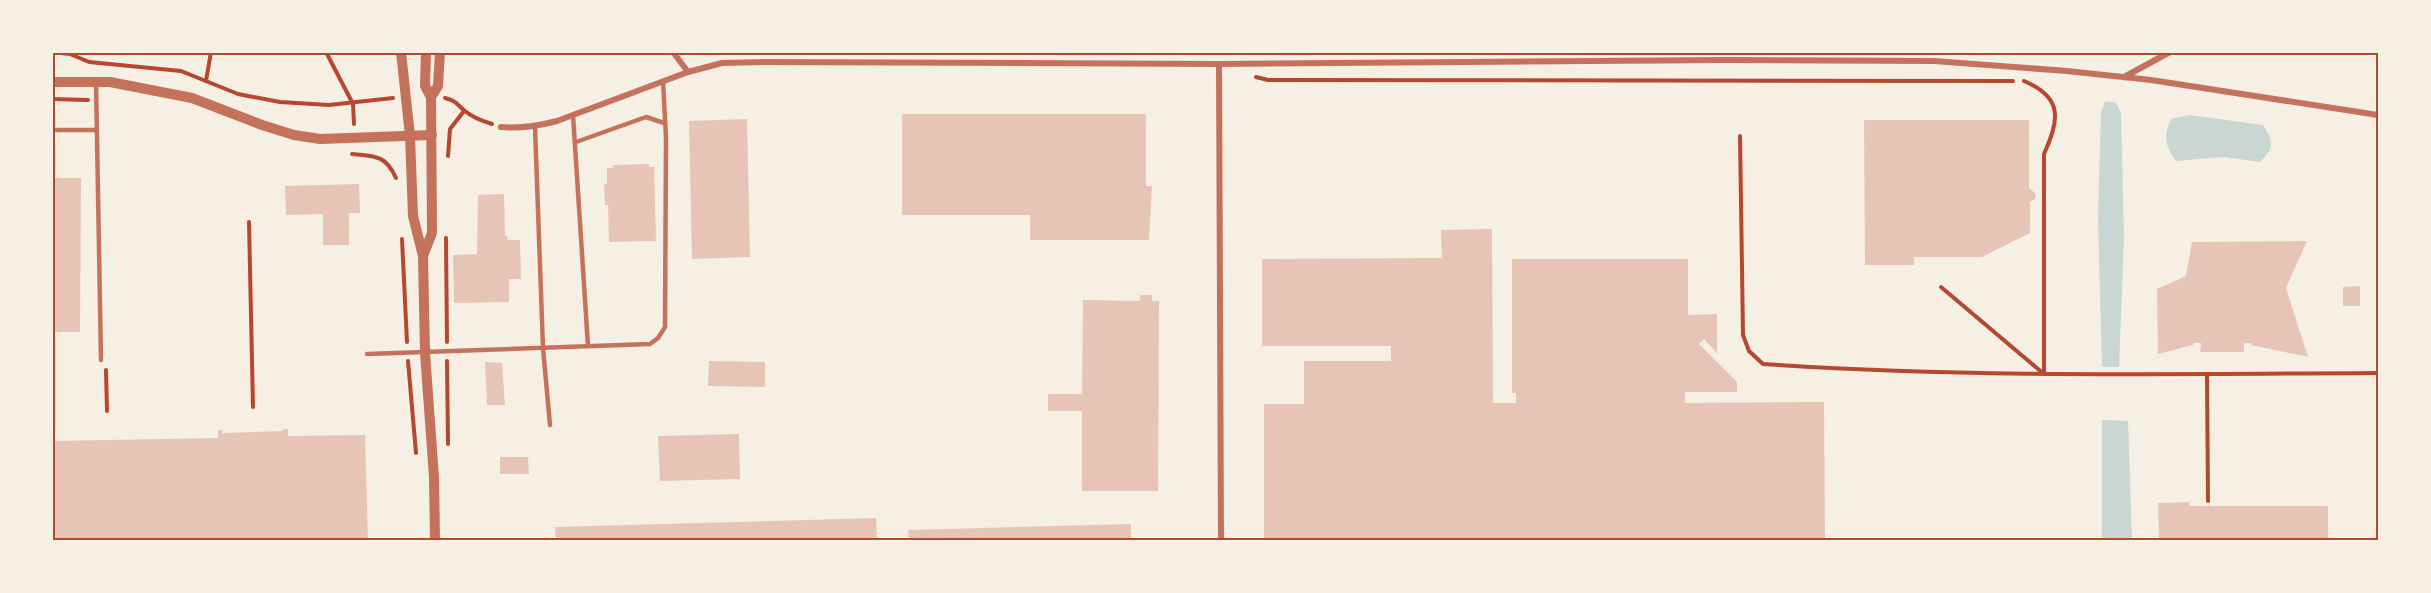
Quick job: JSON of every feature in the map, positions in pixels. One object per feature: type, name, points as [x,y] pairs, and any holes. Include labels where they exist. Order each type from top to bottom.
[{"type":"street","points":[[401,52],[410,136],[413,216],[423,256],[425,353],[434,477],[435,540]]},
{"type":"street","points":[[423,256],[432,233],[431,97],[425,86],[426,52]]},
{"type":"street","points":[[431,97],[438,86],[440,52]]},
{"type":"street","points":[[673,52],[688,72]]},
{"type":"street","points":[[2123,77],[2170,52]]},
{"type":"street","points":[[501,127],[516,129],[535,127],[688,72],[722,63],[767,62],[1219,64],[1713,60],[1934,61],[2123,77],[2379,115]]},
{"type":"street","points":[[1219,64],[1221,540]]},
{"type":"street","points":[[53,81],[110,82],[192,98],[294,135],[332,139],[432,135]]},
{"type":"lane","points":[[52,59],[53,81]]},
{"type":"lane","points":[[368,354],[650,344],[658,338],[665,327],[666,138],[663,81]]},
{"type":"lane","points":[[96,82],[103,360]]},
{"type":"lane","points":[[573,115],[588,346]]},
{"type":"lane","points":[[576,142],[646,117],[664,123]]},
{"type":"lane","points":[[535,127],[543,348],[550,426]]},
{"type":"lane","points":[[52,130],[96,130]]},
{"type":"path","points":[[56,52],[70,54],[89,62],[181,71],[238,94],[280,102],[329,105],[353,104],[383,98],[406,98]]},
{"type":"path","points":[[206,81],[211,52]]},
{"type":"path","points":[[326,52],[353,104]]},
{"type":"path","points":[[1248,74],[1268,81],[2025,81],[2040,89],[2052,103],[2056,113],[2055,129],[2044,154],[2044,374]]},
{"type":"path","points":[[431,97],[455,100],[464,111],[478,120],[501,127]]},
{"type":"path","points":[[52,99],[96,100]]},
{"type":"path","points":[[448,161],[450,129],[464,111]]},
{"type":"path","points":[[1740,136],[1743,335],[1749,351],[1763,364],[2044,374],[2379,373]]},
{"type":"path","points":[[342,154],[381,158],[390,165],[400,186]]},
{"type":"path","points":[[249,222],[254,407]]},
{"type":"path","points":[[402,231],[409,398],[416,456]]},
{"type":"path","points":[[446,237],[448,446]]},
{"type":"path","points":[[1941,287],[2044,374]]},
{"type":"path","points":[[103,360],[107,411]]},
{"type":"path","points":[[2207,374],[2208,501]]},
{"type":"shaded area","points":[[2105,101],[2116,103],[2121,113],[2124,238],[2119,367],[2102,367],[2098,219],[2101,112]]},
{"type":"shaded area","points":[[2189,115],[2263,125],[2271,141],[2270,148],[2260,162],[2224,157],[2176,161],[2167,145],[2167,131],[2171,119]]},
{"type":"shaded area","points":[[2102,420],[2128,421],[2132,540],[2102,540]]},
{"type":"building","points":[[902,114],[1146,114],[1146,186],[1152,186],[1149,240],[1030,240],[1030,215],[902,215]]},
{"type":"building","points":[[747,119],[750,257],[692,259],[689,121]]},
{"type":"building","points":[[1864,120],[2029,120],[2029,188],[2036,194],[2035,199],[2030,202],[2030,233],[1982,257],[1914,257],[1914,265],[1865,265]]},
{"type":"building","points":[[649,164],[649,167],[654,167],[656,241],[609,242],[608,205],[605,205],[604,184],[607,184],[607,168],[613,168],[613,165]]},
{"type":"building","points":[[52,178],[81,178],[80,332],[52,332]]},
{"type":"building","points":[[359,184],[360,213],[349,213],[349,245],[323,245],[323,214],[286,215],[285,186]]},
{"type":"building","points":[[504,194],[505,236],[508,240],[520,240],[521,279],[509,279],[509,302],[454,303],[453,255],[477,254],[478,195]]},
{"type":"building","points":[[1492,229],[1493,403],[1516,403],[1516,393],[1512,393],[1512,259],[1688,259],[1688,315],[1717,314],[1717,353],[1704,339],[1699,344],[1737,382],[1737,392],[1685,392],[1685,403],[1824,402],[1825,540],[1264,540],[1264,404],[1304,404],[1304,361],[1391,361],[1391,346],[1262,346],[1262,259],[1442,258],[1441,230]]},
{"type":"building","points":[[2307,241],[2286,288],[2308,357],[2251,345],[2251,343],[2244,343],[2244,352],[2200,352],[2201,343],[2194,343],[2158,354],[2157,289],[2186,276],[2192,242]]},
{"type":"building","points":[[2360,286],[2360,306],[2343,306],[2343,287]]},
{"type":"building","points":[[1140,295],[1152,295],[1152,301],[1159,301],[1158,491],[1082,491],[1082,411],[1048,411],[1048,394],[1082,394],[1083,300],[1140,301]]},
{"type":"building","points":[[709,361],[765,362],[765,387],[708,386]]},
{"type":"building","points":[[485,362],[502,363],[505,405],[487,405]]},
{"type":"building","points":[[283,429],[288,429],[288,436],[365,435],[368,540],[52,540],[52,441],[218,438],[218,430],[223,430],[222,433],[283,431]]},
{"type":"building","points":[[739,434],[740,479],[660,481],[658,436]]},
{"type":"building","points":[[500,457],[528,457],[529,474],[500,474]]},
{"type":"building","points":[[2189,502],[2189,506],[2328,506],[2328,540],[2159,540],[2158,503]]},
{"type":"building","points":[[876,518],[877,540],[556,540],[555,527]]},
{"type":"building","points":[[1131,524],[1131,540],[909,540],[908,530]]}]
